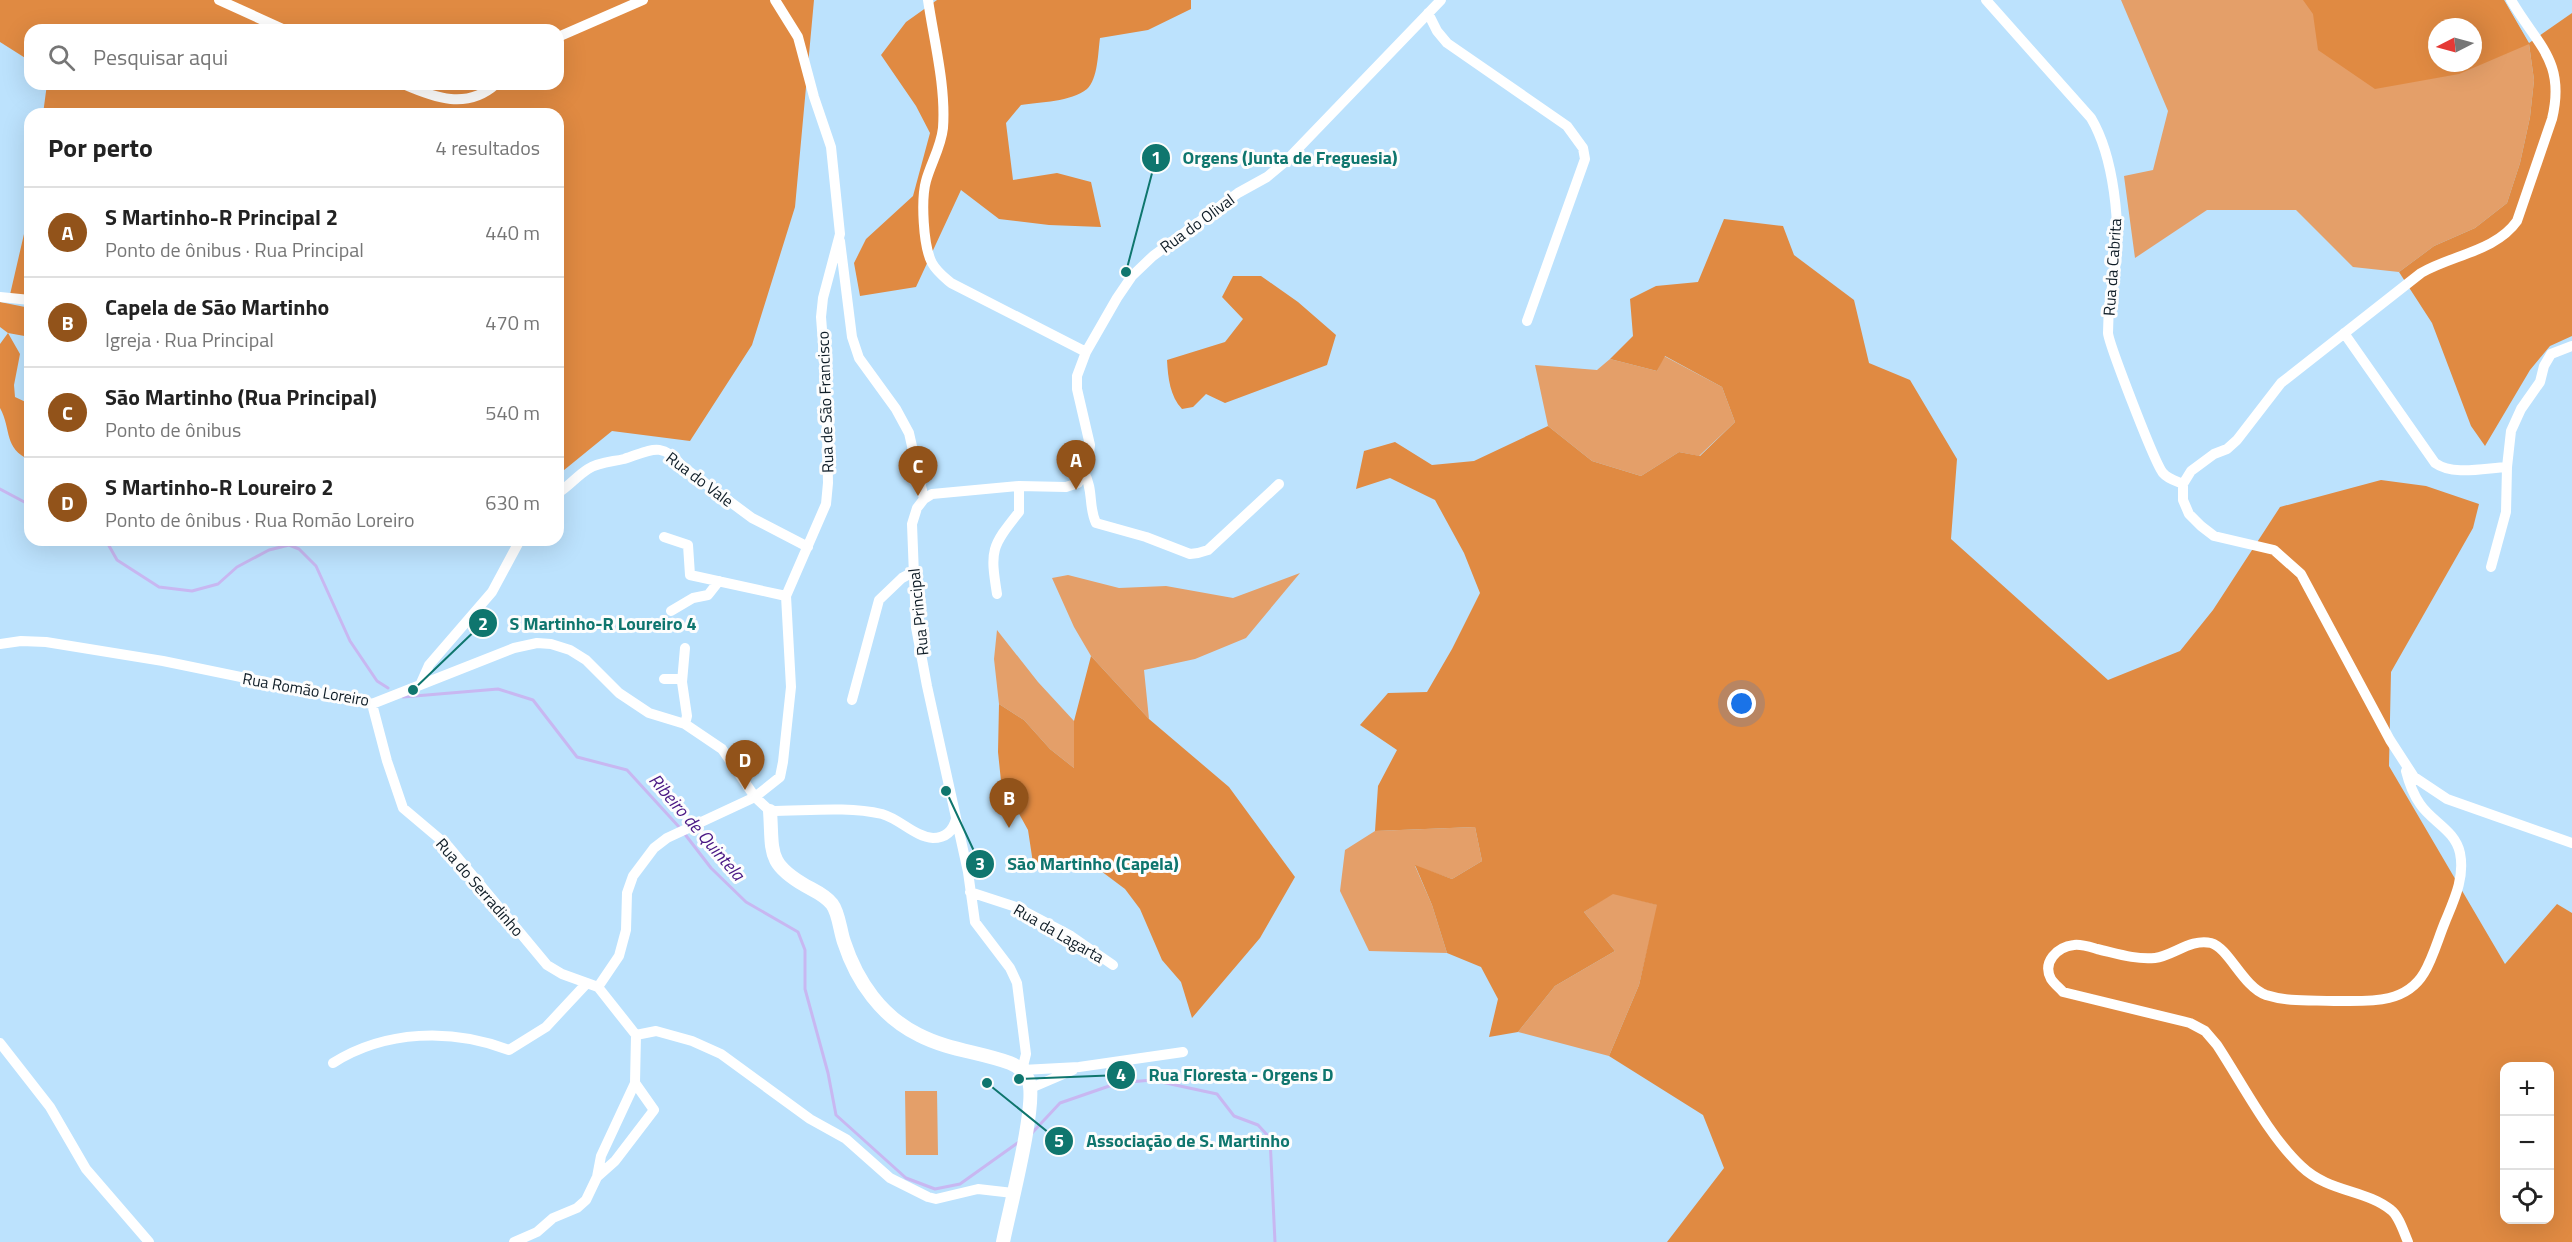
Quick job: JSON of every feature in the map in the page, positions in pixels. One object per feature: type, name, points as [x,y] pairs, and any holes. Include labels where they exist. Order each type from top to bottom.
[{"type":"street","points":[[219,0],[272,24]]},
{"type":"street","points":[[564,34],[643,0]]},
{"type":"street","name":"Rua de São Francisco","points":[[755,797],[780,777],[791,687],[786,596],[826,504],[828,483],[826,382],[821,317],[823,298],[840,234],[831,147],[814,98],[798,37],[775,0]]},
{"type":"street","points":[[928,0],[941,86],[943,128],[939,149],[926,182],[923,199],[931,261],[938,273],[951,283],[1086,352]]},
{"type":"street","name":"Rua do Olival","points":[[1084,472],[1090,445],[1077,382],[1086,352],[1134,274],[1153,256],[1219,207],[1268,177],[1285,162],[1441,0]]},
{"type":"street","name":"Rua da Cabrita","points":[[1986,0],[2091,118],[2100,133],[2115,196],[2116,211],[2115,268],[2108,316],[2108,335],[2162,472],[2183,484]]},
{"type":"street","points":[[2408,1242],[2393,1211],[2378,1202],[2318,1181],[2300,1165],[2280,1141],[2217,1045],[2205,1031],[2190,1023],[2064,992],[2052,981],[2048,968],[2052,956],[2061,948],[2076,945],[2140,958],[2157,958],[2197,943],[2210,943],[2218,946],[2245,980],[2264,994],[2285,1000],[2372,1002],[2395,998],[2409,989],[2424,974],[2457,891],[2462,869],[2459,850],[2450,832],[2421,806],[2411,788],[2404,765],[2301,574],[2274,550],[2264,546],[2229,541],[2214,536],[2200,526],[2189,513],[2183,500],[2183,484],[2191,471],[2214,454],[2227,449],[2237,440],[2281,383],[2421,273],[2497,241],[2509,233],[2517,221],[2556,101],[2553,65],[2511,0]]},
{"type":"street","points":[[1428,13],[1437,31],[1447,43],[1567,126],[1583,148],[1584,159],[1527,321]]},
{"type":"street","points":[[418,90],[444,100],[460,100],[477,97],[487,90]]},
{"type":"street","points":[[840,234],[852,338],[859,358],[896,409],[909,433],[924,499],[932,494],[1019,486],[1066,487],[1078,483],[1084,472]]},
{"type":"street","points":[[0,297],[24,299]]},
{"type":"street","points":[[2344,333],[2435,463],[2444,469],[2453,470],[2506,467]]},
{"type":"street","points":[[2491,567],[2506,512],[2506,467],[2511,431],[2540,382],[2544,366],[2551,354],[2572,346]]},
{"type":"street","name":"Rua do Vale","points":[[564,489],[597,464],[623,459],[651,449],[659,449],[674,456],[682,466],[752,518],[808,547]]},
{"type":"street","points":[[1084,472],[1091,484],[1093,516],[1096,524],[1146,537],[1190,554],[1208,550],[1280,484]]},
{"type":"street","points":[[997,594],[993,566],[994,548],[997,539],[1019,512],[1019,486]]},
{"type":"street","name":"Rua Principal","points":[[924,499],[913,518],[916,627],[975,922],[1010,968],[1017,983],[1026,1054],[1022,1070]]},
{"type":"street","points":[[664,537],[688,545],[690,575],[786,596]]},
{"type":"street","points":[[421,683],[429,665],[492,592],[517,546]]},
{"type":"street","points":[[852,700],[879,600],[902,578],[913,572]]},
{"type":"street","points":[[671,611],[693,598],[708,595],[719,581]]},
{"type":"street","name":"Rua Romão Loreiro","points":[[0,644],[21,640],[163,661],[372,704],[514,648],[537,643],[551,644],[570,650],[586,660],[619,693],[649,712],[685,724],[722,749],[755,797],[770,810]]},
{"type":"street","points":[[684,648],[682,679],[687,716],[685,724]]},
{"type":"street","points":[[664,679],[682,679]]},
{"type":"street","name":"Rua do Serradinho","points":[[372,704],[387,761],[403,808],[448,846],[547,965],[562,974],[598,987]]},
{"type":"street","points":[[2404,765],[2414,777],[2447,799],[2572,843]]},
{"type":"street","points":[[514,1242],[539,1237],[553,1218],[577,1208],[586,1200],[597,1177],[601,1156],[635,1083],[636,1035],[598,987],[619,956],[626,930],[627,892],[633,876],[654,848],[676,833],[755,797]]},
{"type":"street","points":[[956,818],[950,832],[944,836],[932,838],[886,815],[867,811],[770,810],[773,853],[778,864],[784,873],[825,897],[833,905],[845,945],[880,1009],[894,1022],[919,1036],[949,1048],[1011,1064],[1022,1070],[1079,1067],[1107,1061],[1183,1052]]},
{"type":"street","name":"Rua da Lagarta","points":[[970,892],[1016,907],[1071,936],[1113,965]]},
{"type":"street","points":[[333,1063],[352,1051],[369,1045],[423,1034],[453,1035],[509,1050],[546,1027],[587,983]]},
{"type":"street","points":[[636,1035],[656,1031],[692,1041],[721,1054],[810,1119],[846,1139],[890,1178],[928,1197],[936,1199],[978,1189],[1012,1193]]},
{"type":"street","points":[[0,1043],[50,1107],[86,1169],[149,1242]]},
{"type":"street","points":[[1031,1088],[1079,1067]]},
{"type":"street","points":[[1003,1242],[1031,1104],[1031,1088],[1022,1070]]},
{"type":"street","points":[[597,1177],[615,1161],[654,1110],[635,1083]]},
{"type":"shaded area","points":[[0,0],[814,0],[795,207],[752,345],[690,441],[612,431],[564,470],[564,108],[44,108],[46,90],[564,90],[564,24],[24,24],[24,57],[0,42]]},
{"type":"shaded area","points":[[937,0],[1191,0],[1191,9],[1148,30],[1100,38],[1095,72],[1091,85],[1087,89],[1073,97],[1021,105],[1006,123],[1013,180],[1057,173],[1091,182],[1101,227],[1049,225],[999,219],[961,190],[916,287],[860,296],[854,263],[866,239],[913,196],[930,133],[916,106],[881,55],[906,22]]},
{"type":"shaded area","points":[[2121,0],[2504,0],[2529,44],[2534,80],[2530,117],[2520,163],[2507,203],[2475,228],[2434,246],[2399,272],[2353,267],[2296,210],[2207,210],[2135,258],[2124,176],[2153,170],[2168,111]]},
{"type":"shaded area","points":[[2303,0],[2504,0],[2529,43],[2572,13],[2572,336],[2550,346],[2530,370],[2485,446],[2471,426],[2432,323],[2399,272],[2434,246],[2475,228],[2507,203],[2520,163],[2530,117],[2534,80],[2529,44],[2482,64],[2482,18],[2428,18],[2428,72],[2464,72],[2375,89],[2318,50],[2313,14]]},
{"type":"shaded area","points":[[1724,219],[1783,226],[1794,255],[1854,300],[1869,363],[1910,380],[1957,459],[1951,539],[2108,680],[2180,651],[2213,610],[2280,507],[2381,480],[2426,486],[2479,504],[2473,528],[2391,672],[2389,766],[2505,964],[2557,904],[2572,913],[2572,1242],[1667,1242],[1724,1168],[1703,1115],[1609,1056],[1639,985],[1657,905],[1613,894],[1584,912],[1615,951],[1555,986],[1518,1032],[1489,1037],[1498,999],[1481,967],[1447,953],[1432,905],[1415,865],[1452,879],[1482,861],[1475,827],[1375,831],[1378,786],[1397,750],[1360,725],[1388,693],[1427,692],[1480,593],[1464,553],[1435,500],[1390,478],[1356,489],[1364,451],[1395,442],[1432,465],[1474,461],[1548,426],[1592,461],[1641,476],[1679,452],[1700,456],[1735,422],[1722,387],[1665,356],[1657,371],[1610,359],[1633,336],[1630,299],[1656,286],[1698,282]]},
{"type":"shaded area","points":[[24,234],[24,298],[9,299]]},
{"type":"shaded area","points":[[1233,276],[1261,276],[1298,302],[1336,335],[1327,365],[1225,403],[1206,394],[1193,407],[1182,409],[1172,393],[1167,360],[1225,342],[1243,319],[1222,297]]},
{"type":"shaded area","points":[[0,302],[24,307],[24,336],[8,333],[0,327]]},
{"type":"shaded area","points":[[8,333],[20,354],[14,385],[15,397],[24,401],[24,457],[16,450],[9,438],[0,408],[0,344]]},
{"type":"shaded area","points":[[1664,356],[1722,387],[1735,422],[1699,456],[1679,452],[1641,476],[1592,461],[1548,426],[1535,365],[1597,370],[1610,359],[1657,371]]},
{"type":"shaded area","points":[[1300,573],[1246,638],[1195,659],[1144,670],[1149,719],[1091,656],[1074,627],[1052,578],[1068,575],[1119,588],[1166,586],[1233,598]]},
{"type":"shaded area","points":[[997,630],[1038,682],[1074,721],[1074,768],[1050,749],[1024,720],[999,704],[994,659]]},
{"type":"shaded area","points":[[1091,656],[1149,719],[1229,787],[1295,877],[1260,938],[1192,1018],[1181,982],[1162,960],[1140,909],[1125,889],[1097,868],[1033,863],[1028,830],[1001,781],[998,752],[999,704],[1024,720],[1050,749],[1074,768],[1074,721]]},
{"type":"shaded area","points":[[1475,827],[1482,861],[1452,879],[1415,866],[1432,905],[1447,953],[1369,951],[1340,891],[1345,850],[1375,831]]},
{"type":"shaded area","points":[[1613,893],[1658,905],[1639,985],[1609,1056],[1518,1032],[1555,986],[1615,951],[1584,912]]},
{"type":"shaded area","points":[[905,1091],[937,1091],[938,1155],[906,1155]]},
{"type":"waterway","name":"Ribeiro de Quintela","points":[[0,489],[24,502]]},
{"type":"waterway","name":"Ribeiro de Quintela","points":[[109,546],[117,560],[159,587],[192,591],[218,584],[237,567],[269,550],[285,546]]},
{"type":"waterway","name":"Ribeiro de Quintela","points":[[292,546],[299,549],[316,566],[350,641],[377,681],[388,688]]},
{"type":"waterway","name":"Ribeiro de Quintela","points":[[403,697],[498,689],[533,700],[577,757],[627,770],[680,828]]},
{"type":"waterway","name":"Ribeiro de Quintela","points":[[684,833],[711,868],[746,902],[798,932],[805,950],[805,989],[828,1073],[836,1115],[906,1178],[935,1189],[960,1184],[1019,1142]]},
{"type":"waterway","name":"Ribeiro de Quintela","points":[[1032,1133],[1060,1103],[1118,1083],[1152,1080],[1217,1094],[1234,1116],[1258,1125],[1270,1138],[1275,1242]]},
{"type":"place","name":"Orgens (Junta de Freguesia)","points":[[1126,272]]},
{"type":"place","name":"S Martinho-R Principal 2","points":[[1076,490]]},
{"type":"place","name":"São Martinho (Rua Principal)","points":[[918,496]]},
{"type":"place","name":"S Martinho-R Loureiro 4","points":[[413,690]]},
{"type":"place","name":"S Martinho-R Loureiro 2","points":[[745,790]]},
{"type":"place","name":"São Martinho (Capela)","points":[[946,791]]},
{"type":"place","name":"Capela de São Martinho","points":[[1009,828]]},
{"type":"place","name":"Rua Floresta - Orgens D","points":[[1019,1079]]},
{"type":"place","name":"Associação de S. Martinho","points":[[987,1083]]}]
